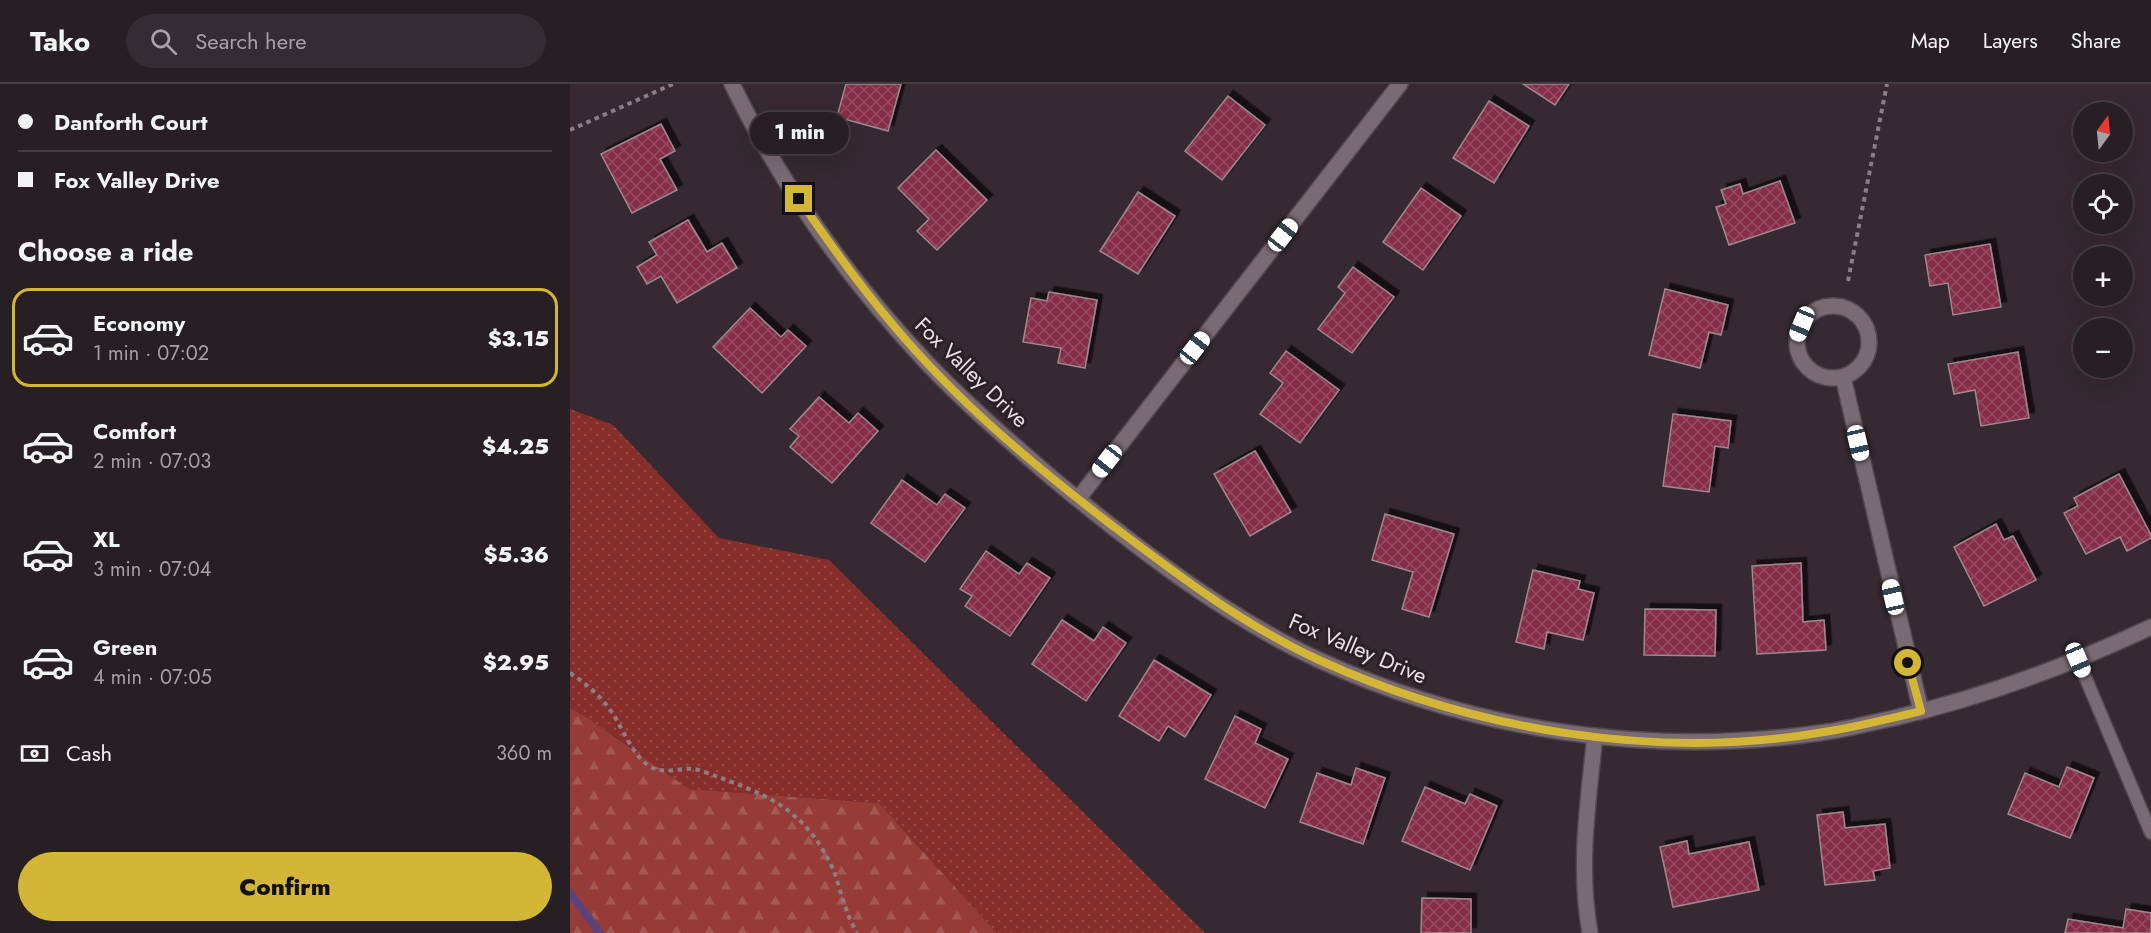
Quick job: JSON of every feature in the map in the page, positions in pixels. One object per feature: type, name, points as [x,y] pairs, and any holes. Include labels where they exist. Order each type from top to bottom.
[{"type":"street","name":"Fox Valley Drive","points":[[732,84],[772,158],[837,254],[895,328],[929,366],[969,404],[1078,499],[1215,600],[1261,629],[1317,659],[1370,681],[1426,701],[1476,715],[1514,724],[1595,736],[1677,742],[1765,739],[1821,733],[1970,698],[2078,660],[2151,627]]},
{"type":"street","points":[[1078,499],[1400,84]]},
{"type":"street","points":[[1832,306],[1844,308],[1854,313],[1868,331],[1870,342],[1868,354],[1854,372],[1843,377],[1831,379],[1819,375],[1809,369],[1799,353],[1798,335],[1802,324],[1820,308],[1832,306]]},
{"type":"street","points":[[1843,377],[1921,711]]},
{"type":"street","points":[[1590,933],[1586,910],[1584,861],[1595,736]]},
{"type":"lane","points":[[2078,660],[2151,833]]},
{"type":"path","points":[[570,130],[673,84]]},
{"type":"path","points":[[1848,281],[1887,84]]},
{"type":"path","points":[[570,674],[583,681],[602,699],[638,756],[649,765],[659,771],[684,767],[699,770],[767,798],[796,815],[814,838],[833,870],[847,912],[858,933]]},
{"type":"shaded area","points":[[570,409],[613,425],[719,538],[829,560],[1205,933],[997,933],[879,803],[689,789],[588,718],[570,708]]},
{"type":"green space","points":[[570,708],[588,718],[689,789],[879,803],[997,933],[570,933]]},
{"type":"building","points":[[846,84],[901,84],[888,131],[837,117]]},
{"type":"building","points":[[1523,84],[1569,84],[1555,105]]},
{"type":"building","points":[[1228,96],[1265,125],[1222,180],[1185,151]]},
{"type":"building","points":[[1489,101],[1529,126],[1494,183],[1453,158]]},
{"type":"building","points":[[661,124],[675,151],[660,159],[677,190],[632,213],[601,154]]},
{"type":"building","points":[[936,150],[987,200],[937,250],[917,231],[929,219],[898,188]]},
{"type":"building","points":[[1780,181],[1795,223],[1729,245],[1716,207],[1726,204],[1721,190],[1740,184],[1743,194]]},
{"type":"building","points":[[1421,188],[1461,216],[1423,270],[1383,242]]},
{"type":"building","points":[[1138,192],[1175,216],[1138,274],[1100,251]]},
{"type":"building","points":[[688,220],[707,252],[722,243],[737,268],[677,303],[661,276],[647,284],[637,267],[657,255],[649,242]]},
{"type":"building","points":[[1990,244],[2001,307],[1953,315],[1948,283],[1930,286],[1925,255]]},
{"type":"building","points":[[1353,267],[1394,297],[1352,353],[1318,329],[1345,293],[1338,287]]},
{"type":"building","points":[[1665,289],[1728,305],[1721,335],[1709,332],[1700,368],[1649,355]]},
{"type":"building","points":[[1049,292],[1097,300],[1085,368],[1058,363],[1061,348],[1023,342],[1031,298],[1047,301]]},
{"type":"building","points":[[750,308],[781,337],[788,330],[806,346],[762,393],[713,347]]},
{"type":"building","points":[[1286,351],[1339,390],[1300,443],[1260,414],[1283,383],[1270,373]]},
{"type":"building","points":[[2018,352],[2029,418],[1981,426],[1975,390],[1954,394],[1948,364]]},
{"type":"building","points":[[819,397],[849,423],[858,413],[878,431],[832,483],[790,447],[799,436],[790,429]]},
{"type":"building","points":[[1673,414],[1731,421],[1728,448],[1715,446],[1709,492],[1663,486]]},
{"type":"building","points":[[1255,451],[1291,512],[1250,536],[1214,474]]},
{"type":"building","points":[[2119,474],[2151,538],[2127,551],[2120,537],[2086,554],[2064,513],[2078,506],[2074,498]]},
{"type":"building","points":[[902,480],[937,505],[945,494],[965,508],[925,562],[871,523]]},
{"type":"building","points":[[1385,514],[1454,534],[1429,617],[1402,609],[1413,572],[1372,560]]},
{"type":"building","points":[[1996,524],[2004,540],[2013,536],[2036,580],[1984,606],[1954,547]]},
{"type":"building","points":[[986,551],[1019,574],[1027,563],[1050,578],[1010,636],[965,606],[972,596],[960,589]]},
{"type":"building","points":[[1801,563],[1803,622],[1824,620],[1826,650],[1757,654],[1752,566]]},
{"type":"building","points":[[1533,570],[1580,581],[1578,589],[1594,593],[1583,640],[1547,632],[1544,649],[1516,642]]},
{"type":"building","points":[[1645,609],[1716,610],[1715,656],[1644,655]]},
{"type":"building","points":[[1062,620],[1094,641],[1103,627],[1126,643],[1086,701],[1032,664]]},
{"type":"building","points":[[1154,660],[1211,695],[1185,737],[1168,726],[1159,741],[1119,716]]},
{"type":"building","points":[[1235,716],[1261,729],[1255,743],[1288,759],[1265,808],[1205,779]]},
{"type":"building","points":[[2067,767],[2094,778],[2070,838],[2008,814],[2025,773],[2059,787]]},
{"type":"building","points":[[1356,768],[1385,778],[1363,844],[1300,822],[1317,773],[1351,785]]},
{"type":"building","points":[[1425,787],[1465,804],[1470,794],[1497,806],[1470,870],[1402,841]]},
{"type":"building","points":[[1843,812],[1845,828],[1885,824],[1890,868],[1873,871],[1875,880],[1825,885],[1817,815]]},
{"type":"building","points":[[1687,841],[1689,854],[1749,842],[1759,890],[1673,907],[1660,847]]},
{"type":"building","points":[[1422,898],[1471,899],[1471,933],[1421,933]]},
{"type":"building","points":[[2126,909],[2151,913],[2151,933],[2065,933],[2068,919],[2123,928]]},
{"type":"waterway","points":[[570,893],[600,933]]},
{"type":"route","points":[[799,199],[831,246],[895,328],[929,366],[1012,444],[1078,499],[1158,560],[1261,629],[1317,659],[1426,701],[1514,724],[1576,734],[1677,742],[1765,739],[1821,733],[1921,711],[1908,663]]}]
